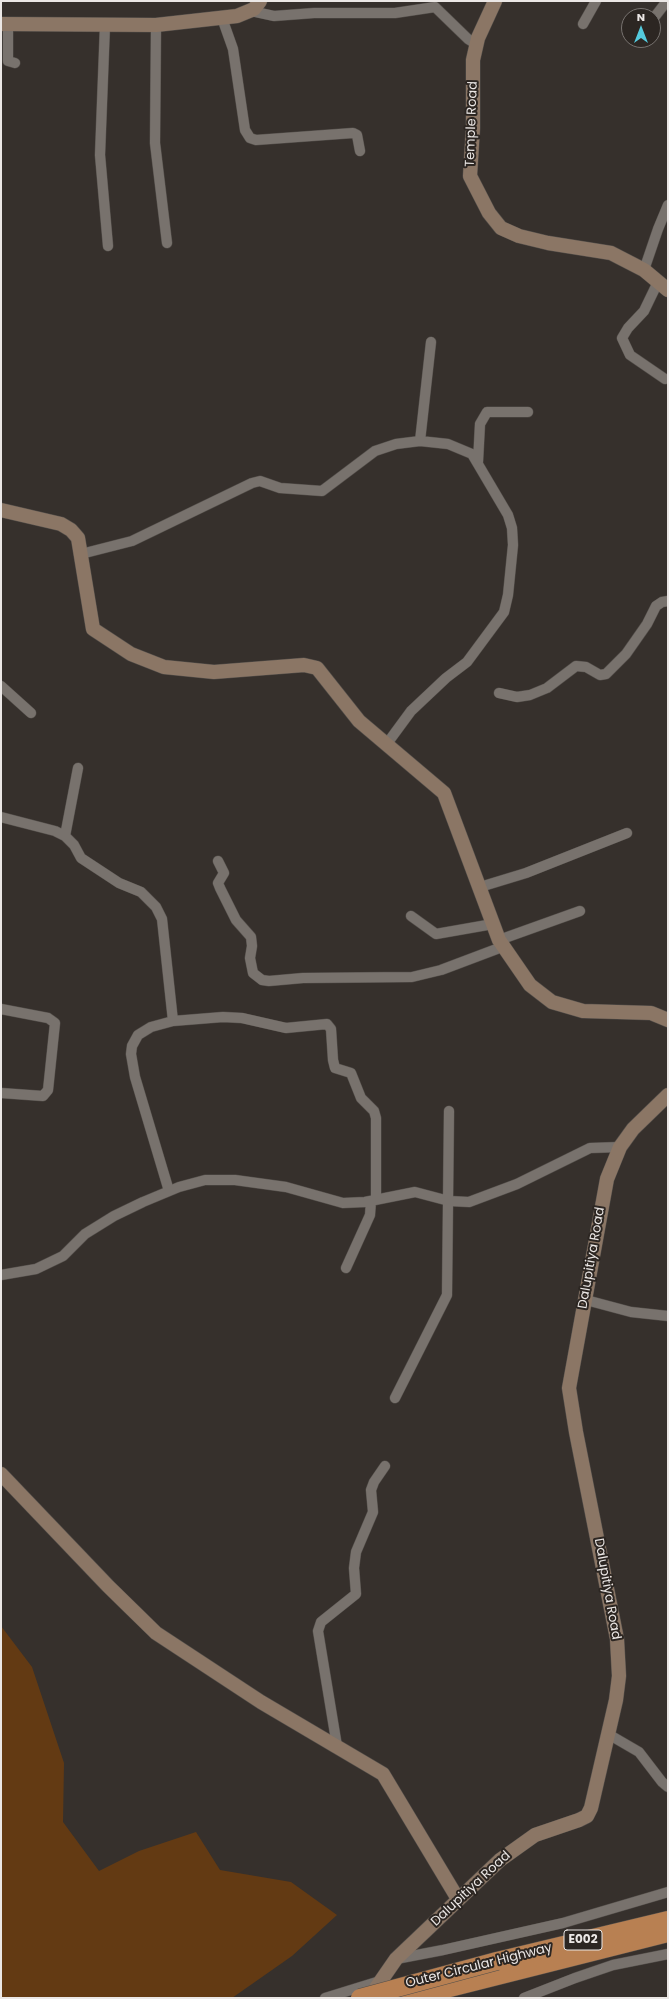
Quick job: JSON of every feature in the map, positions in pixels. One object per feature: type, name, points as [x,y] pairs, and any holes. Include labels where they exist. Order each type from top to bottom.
[{"type":"highway","name":"Outer Circular Highway","points":[[410,1998],[499,1967],[668,1920]]},
{"type":"highway","name":"Outer Circular Highway","points":[[360,1998],[499,1967],[668,1933]]},
{"type":"street","name":"Temple Road","points":[[495,1],[476,44],[473,60],[474,84],[470,176],[489,213],[501,228],[519,236],[548,243],[611,253],[644,270],[663,286]]},
{"type":"street","points":[[583,24],[596,1]]},
{"type":"street","points":[[16,63],[8,61],[5,24],[156,25],[237,16],[256,6],[274,16],[395,13],[435,7],[468,39],[476,44]]},
{"type":"street","points":[[222,18],[233,49],[245,130],[250,138],[256,140],[353,133],[357,135],[360,151]]},
{"type":"street","points":[[105,25],[100,155],[108,246]]},
{"type":"street","points":[[156,25],[155,143],[166,243]]},
{"type":"street","points":[[644,270],[668,205]]},
{"type":"street","points":[[663,286],[644,311],[628,328],[622,338],[630,355],[665,379]]},
{"type":"street","points":[[420,441],[432,342]]},
{"type":"street","points":[[478,462],[480,424],[487,412],[528,412]]},
{"type":"street","points":[[81,554],[132,541],[260,480],[280,488],[322,491],[375,451],[396,444],[420,441],[448,444],[472,454],[508,515],[512,528],[513,545],[508,595],[504,612],[467,662],[446,678],[411,711],[386,745]]},
{"type":"street","points":[[1,510],[60,524],[71,530],[78,538],[93,629],[131,654],[164,667],[214,672],[304,665],[317,668],[359,721],[444,793],[500,944],[530,985],[552,1002],[583,1011],[651,1013],[668,1020]]},
{"type":"street","points":[[499,693],[517,697],[530,695],[547,688],[576,666],[586,667],[600,675],[606,674],[626,654],[647,624],[656,606],[662,602],[668,601]]},
{"type":"street","points":[[1,686],[31,713]]},
{"type":"street","points":[[65,836],[78,768]]},
{"type":"street","points":[[1,817],[55,831],[65,836],[74,846],[81,858],[120,883],[141,892],[156,906],[162,919],[173,1021]]},
{"type":"street","points":[[480,888],[526,873],[627,833]]},
{"type":"street","points":[[218,861],[224,873],[218,883],[236,920],[251,937],[252,946],[250,958],[253,973],[262,980],[269,982],[303,978],[412,977],[441,970],[500,944],[580,912]]},
{"type":"street","points":[[410,916],[436,934],[493,924]]},
{"type":"street","points":[[1,1009],[48,1018],[55,1023],[48,1090],[43,1096],[1,1093]]},
{"type":"street","points":[[169,1191],[135,1077],[131,1054],[132,1046],[138,1035],[151,1027],[173,1021],[236,1017],[286,1028],[327,1024],[331,1029],[335,1068],[351,1073],[361,1098],[374,1112],[376,1118],[374,1200],[370,1215],[346,1268]]},
{"type":"street","name":"Dalupitiya Road","points":[[369,1998],[396,1959],[500,1860],[521,1843],[535,1835],[563,1826],[586,1816],[592,1808],[616,1700],[619,1676],[618,1639],[573,1419],[569,1388],[607,1178],[620,1147],[633,1129],[668,1095]]},
{"type":"street","points":[[395,1398],[447,1294],[449,1111]]},
{"type":"street","points":[[1,1275],[36,1269],[63,1256],[84,1234],[143,1202],[169,1191],[205,1180],[235,1180],[286,1187],[343,1203],[374,1200],[415,1192],[449,1201],[469,1202],[517,1184],[590,1148],[620,1147]]},
{"type":"street","points":[[586,1300],[631,1312],[668,1316]]},
{"type":"street","points":[[337,1746],[318,1631],[321,1622],[356,1594],[354,1568],[356,1552],[373,1512],[371,1490],[374,1482],[386,1466]]},
{"type":"street","points":[[1,1474],[108,1586],[156,1633],[261,1702],[383,1774],[458,1899]]},
{"type":"street","points":[[608,1734],[639,1752],[662,1782],[668,1786]]},
{"type":"street","points":[[396,1959],[562,1923],[668,1892]]},
{"type":"street","points":[[524,1998],[613,1965],[668,1954]]},
{"type":"street","points":[[325,1998],[380,1981]]},
{"type":"shaded area","points":[[1,1626],[32,1667],[64,1763],[63,1822],[99,1871],[139,1851],[196,1832],[220,1870],[291,1882],[337,1915],[292,1956],[232,1998],[1,1998]]}]
